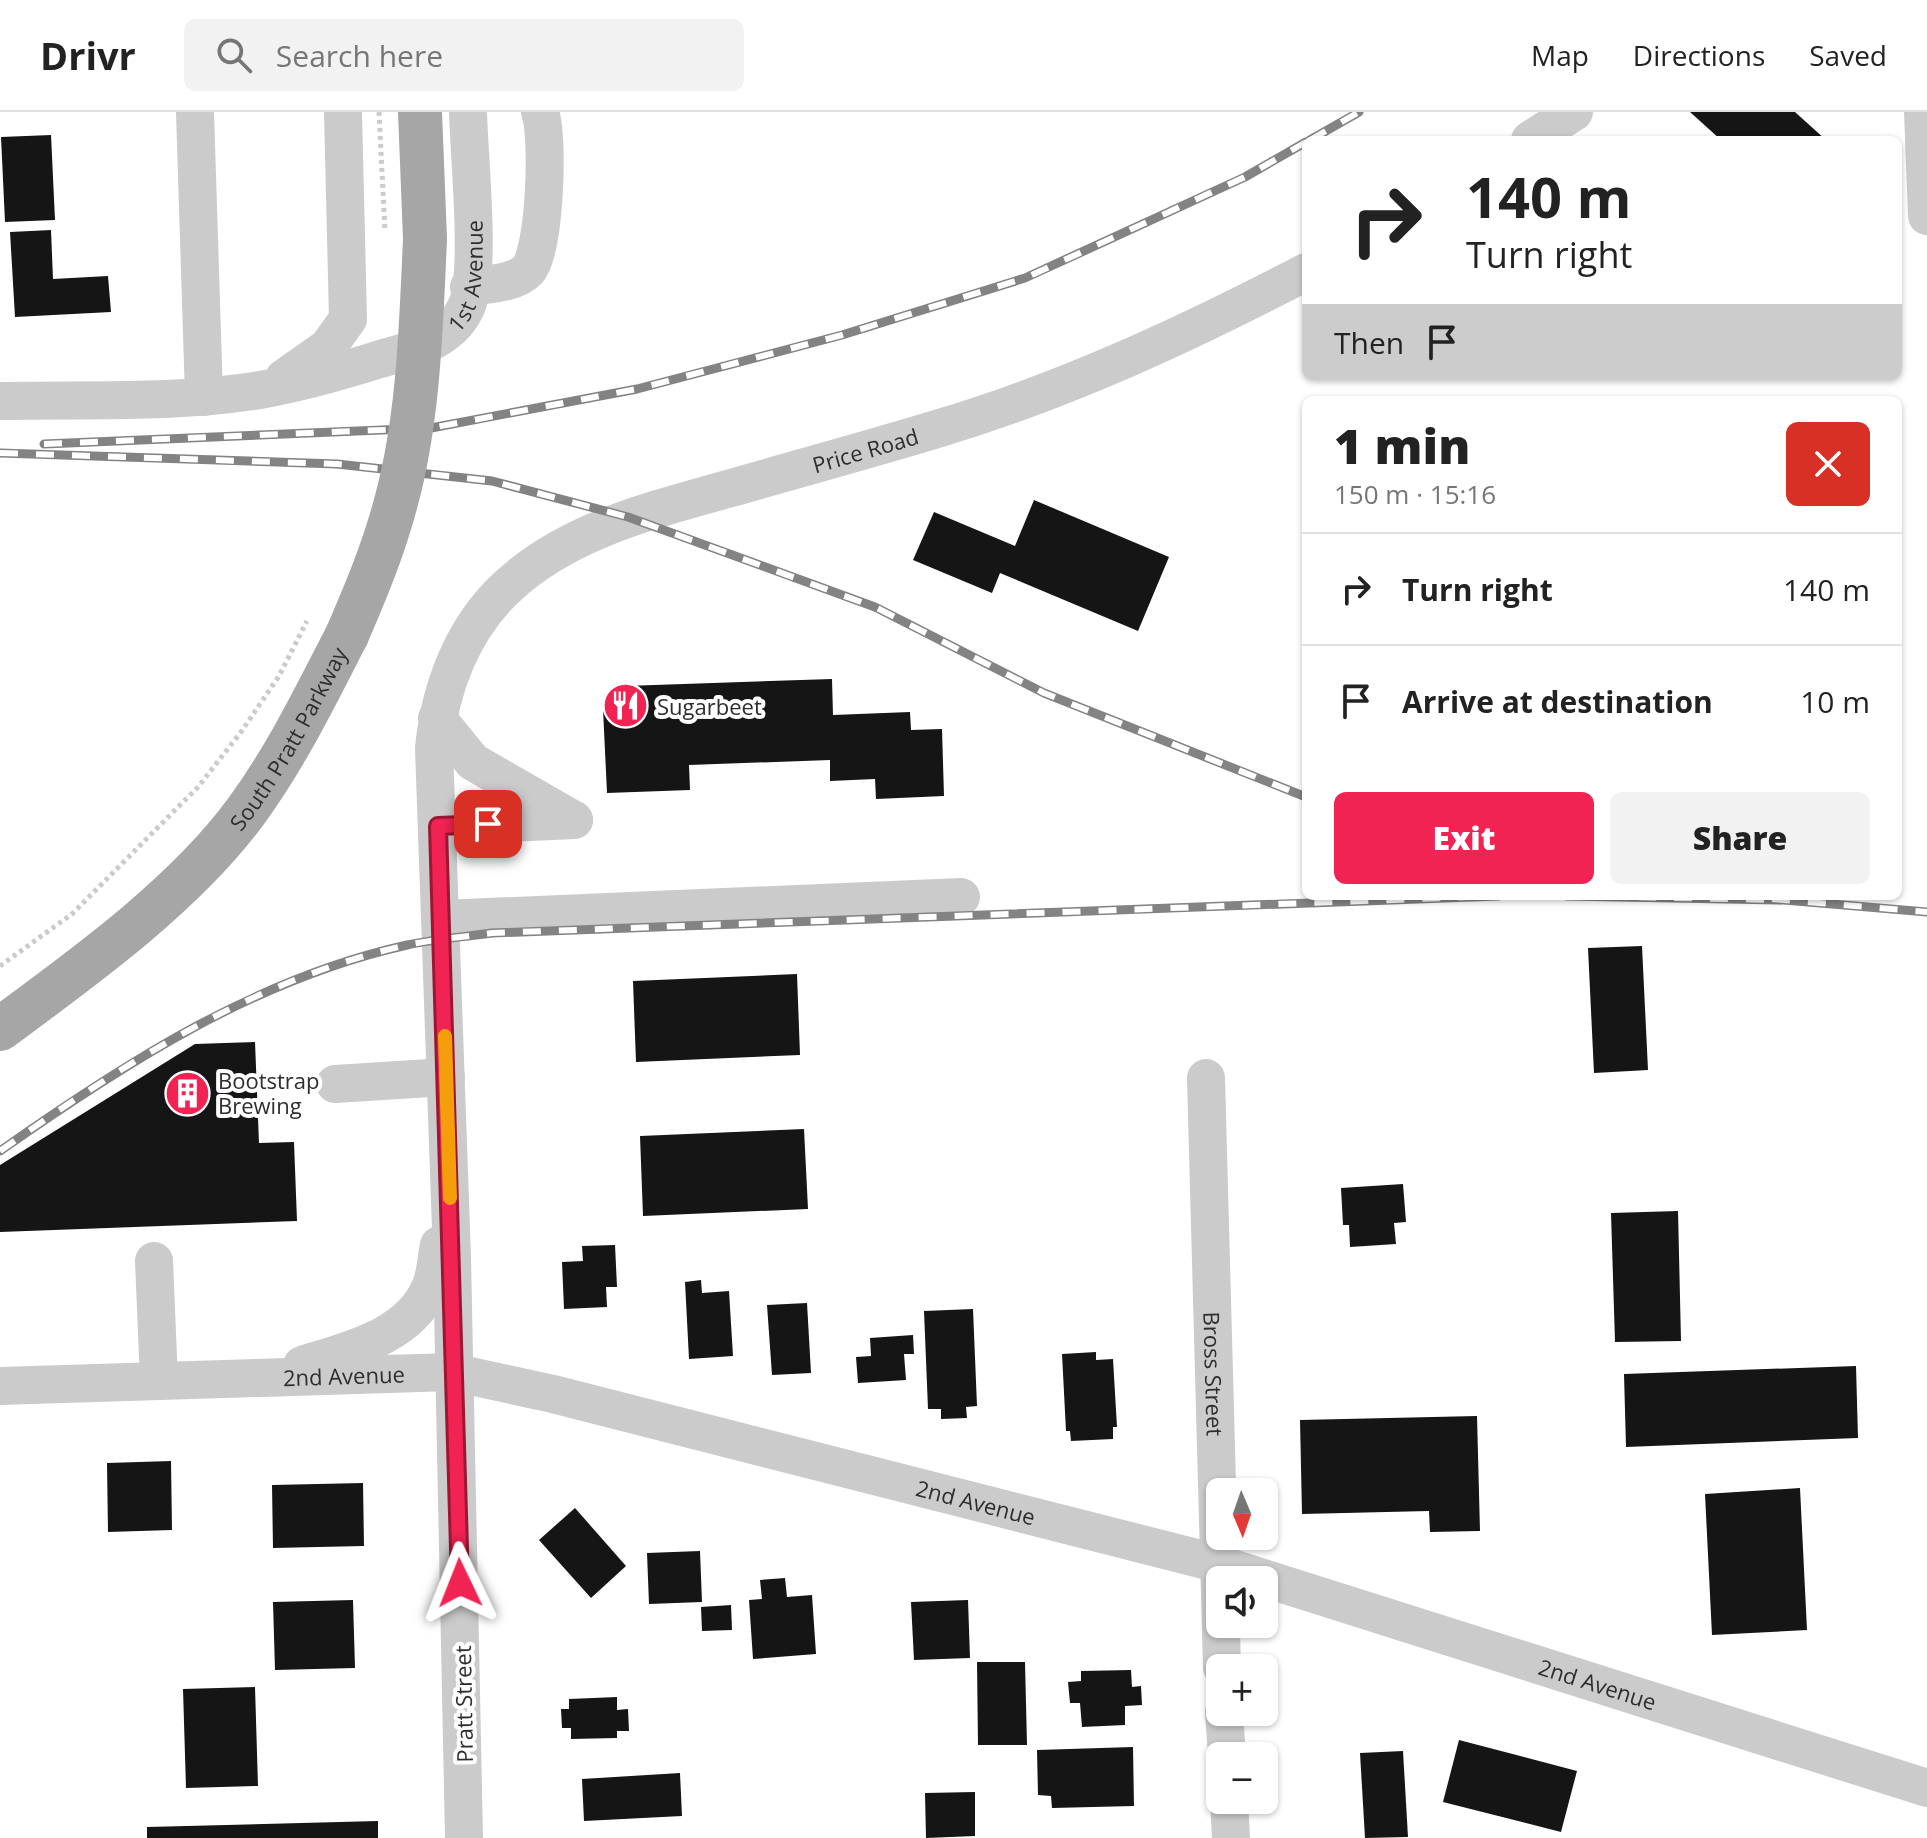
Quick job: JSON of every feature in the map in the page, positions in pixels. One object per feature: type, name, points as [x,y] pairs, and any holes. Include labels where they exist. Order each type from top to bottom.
[{"type":"main road","name":"South Pratt Parkway","points":[[5,1025],[130,927],[186,877],[245,812],[294,740],[347,635],[377,564],[397,499],[412,411],[425,239],[420,112]]},
{"type":"street","points":[[195,112],[204,397]]},
{"type":"street","name":"1st Avenue","points":[[260,390],[295,373],[328,347],[348,319],[350,290],[343,112]]},
{"type":"street","name":"1st Avenue","points":[[0,401],[204,397],[260,390],[322,377],[429,344],[454,325],[467,304],[473,261],[468,112]]},
{"type":"street","points":[[469,287],[516,278],[528,270],[538,253],[544,157],[540,112]]},
{"type":"street","points":[[1536,136],[1574,112]]},
{"type":"street","points":[[1923,112],[1927,216]]},
{"type":"street","name":"Price Road","points":[[454,660],[469,634],[507,587],[567,545],[616,523],[943,427],[1112,365],[1218,318],[1302,274]]},
{"type":"street","name":"Pratt Street","points":[[454,660],[437,718],[434,748],[463,1675],[464,1838]]},
{"type":"street","points":[[437,718],[473,762],[574,820],[438,826]]},
{"type":"street","points":[[441,919],[961,897]]},
{"type":"street","points":[[335,1084],[446,1077]]},
{"type":"street","name":"Bross Street","points":[[1206,1078],[1216,1563],[1221,1654]]},
{"type":"street","points":[[266,1378],[370,1342],[409,1318],[431,1287],[449,1187]]},
{"type":"street","points":[[154,1261],[159,1381]]},
{"type":"street","name":"2nd Avenue","points":[[0,1386],[452,1372],[553,1394],[1216,1563],[1927,1788]]},
{"type":"street","points":[[1230,1814],[1231,1838]]},
{"type":"path","points":[[379,112],[385,243]]},
{"type":"path","points":[[0,966],[72,914],[198,787],[279,676],[310,615]]},
{"type":"building","points":[[1690,112],[1795,112],[1822,136],[1717,136]]},
{"type":"building","points":[[51,135],[55,220],[5,222],[1,137]]},
{"type":"building","points":[[51,230],[53,279],[108,276],[111,312],[15,317],[10,232]]},
{"type":"building","points":[[1034,500],[1169,557],[1138,631],[1000,573],[992,593],[913,560],[934,512],[1015,546]]},
{"type":"building","points":[[832,679],[833,715],[910,712],[911,730],[942,729],[944,796],[876,799],[875,779],[830,781],[830,760],[689,765],[690,790],[607,793],[603,709],[625,686]]},
{"type":"building","points":[[1642,946],[1648,1070],[1594,1073],[1588,948]]},
{"type":"building","points":[[797,974],[800,1055],[636,1062],[633,981]]},
{"type":"building","name":"Bootstrap Brewing","points":[[255,1042],[259,1143],[294,1142],[297,1221],[0,1232],[0,1165],[195,1044]]},
{"type":"building","points":[[804,1129],[808,1209],[643,1216],[640,1136]]},
{"type":"building","points":[[1403,1184],[1406,1222],[1394,1223],[1396,1244],[1350,1247],[1349,1225],[1343,1225],[1341,1188]]},
{"type":"building","points":[[1678,1211],[1681,1341],[1615,1342],[1611,1213]]},
{"type":"building","points":[[615,1245],[617,1287],[606,1287],[607,1307],[564,1309],[562,1262],[583,1261],[582,1246]]},
{"type":"building","points":[[701,1280],[702,1293],[729,1291],[733,1356],[689,1359],[685,1282]]},
{"type":"building","points":[[807,1303],[811,1373],[772,1375],[767,1305]]},
{"type":"building","points":[[973,1309],[977,1406],[966,1407],[967,1418],[941,1419],[941,1409],[928,1409],[924,1311]]},
{"type":"building","points":[[913,1335],[914,1354],[904,1354],[906,1380],[858,1383],[856,1357],[871,1356],[870,1338]]},
{"type":"building","points":[[1096,1352],[1096,1360],[1113,1359],[1117,1427],[1113,1427],[1113,1439],[1071,1441],[1070,1431],[1066,1431],[1062,1354]]},
{"type":"building","points":[[1856,1366],[1858,1438],[1626,1447],[1624,1374]]},
{"type":"building","points":[[1477,1416],[1480,1531],[1430,1532],[1429,1511],[1302,1514],[1300,1420]]},
{"type":"building","points":[[171,1461],[172,1530],[108,1532],[107,1463]]},
{"type":"building","points":[[363,1483],[364,1546],[273,1548],[272,1485]]},
{"type":"building","points":[[1800,1488],[1807,1630],[1712,1635],[1705,1494]]},
{"type":"building","points":[[575,1508],[626,1566],[591,1598],[539,1540]]},
{"type":"building","points":[[700,1551],[702,1602],[649,1604],[647,1553]]},
{"type":"building","points":[[785,1578],[787,1597],[812,1595],[816,1654],[753,1659],[749,1600],[762,1599],[760,1580]]},
{"type":"building","points":[[353,1600],[355,1668],[275,1670],[273,1602]]},
{"type":"building","points":[[968,1600],[970,1658],[914,1660],[911,1602]]},
{"type":"building","points":[[731,1605],[732,1630],[702,1631],[701,1607]]},
{"type":"building","points":[[977,1662],[1025,1662],[1027,1745],[978,1745]]},
{"type":"building","points":[[1131,1670],[1132,1687],[1141,1686],[1142,1705],[1125,1706],[1125,1725],[1082,1727],[1080,1703],[1070,1703],[1068,1682],[1081,1681],[1081,1671]]},
{"type":"building","points":[[255,1687],[258,1786],[186,1788],[183,1689]]},
{"type":"building","points":[[617,1697],[617,1710],[628,1709],[629,1731],[617,1731],[617,1738],[571,1739],[571,1728],[562,1728],[561,1709],[569,1709],[569,1699]]},
{"type":"building","points":[[1459,1740],[1577,1771],[1561,1832],[1443,1802]]},
{"type":"building","points":[[1133,1747],[1134,1806],[1052,1808],[1051,1796],[1038,1795],[1037,1750]]},
{"type":"building","points":[[1403,1751],[1408,1837],[1365,1838],[1360,1753]]},
{"type":"building","points":[[680,1773],[682,1816],[584,1821],[582,1779]]},
{"type":"building","points":[[975,1792],[975,1836],[926,1838],[925,1793]]},
{"type":"building","points":[[378,1821],[378,1838],[147,1838],[147,1827]]},
{"type":"railway","points":[[1317,136],[1359,112]]},
{"type":"railway","points":[[44,444],[431,428],[637,389],[842,335],[1025,278],[1245,177],[1302,144]]},
{"type":"railway","points":[[0,453],[337,464],[492,481],[628,517],[875,607],[1044,693],[1302,795]]},
{"type":"railway","points":[[0,1151],[144,1056],[244,1002],[351,960],[418,943],[492,933],[1390,900]]},
{"type":"railway","points":[[1784,900],[1927,912]]},
{"type":"slow traffic","points":[[445,1036],[450,1198]]},
{"type":"place","name":"Sugarbeet","points":[[626,706]]},
{"type":"place","name":"Bootstrap Brewing","points":[[187,1093]]},
{"type":"route","points":[[460,1583],[438,826],[488,824]]}]
